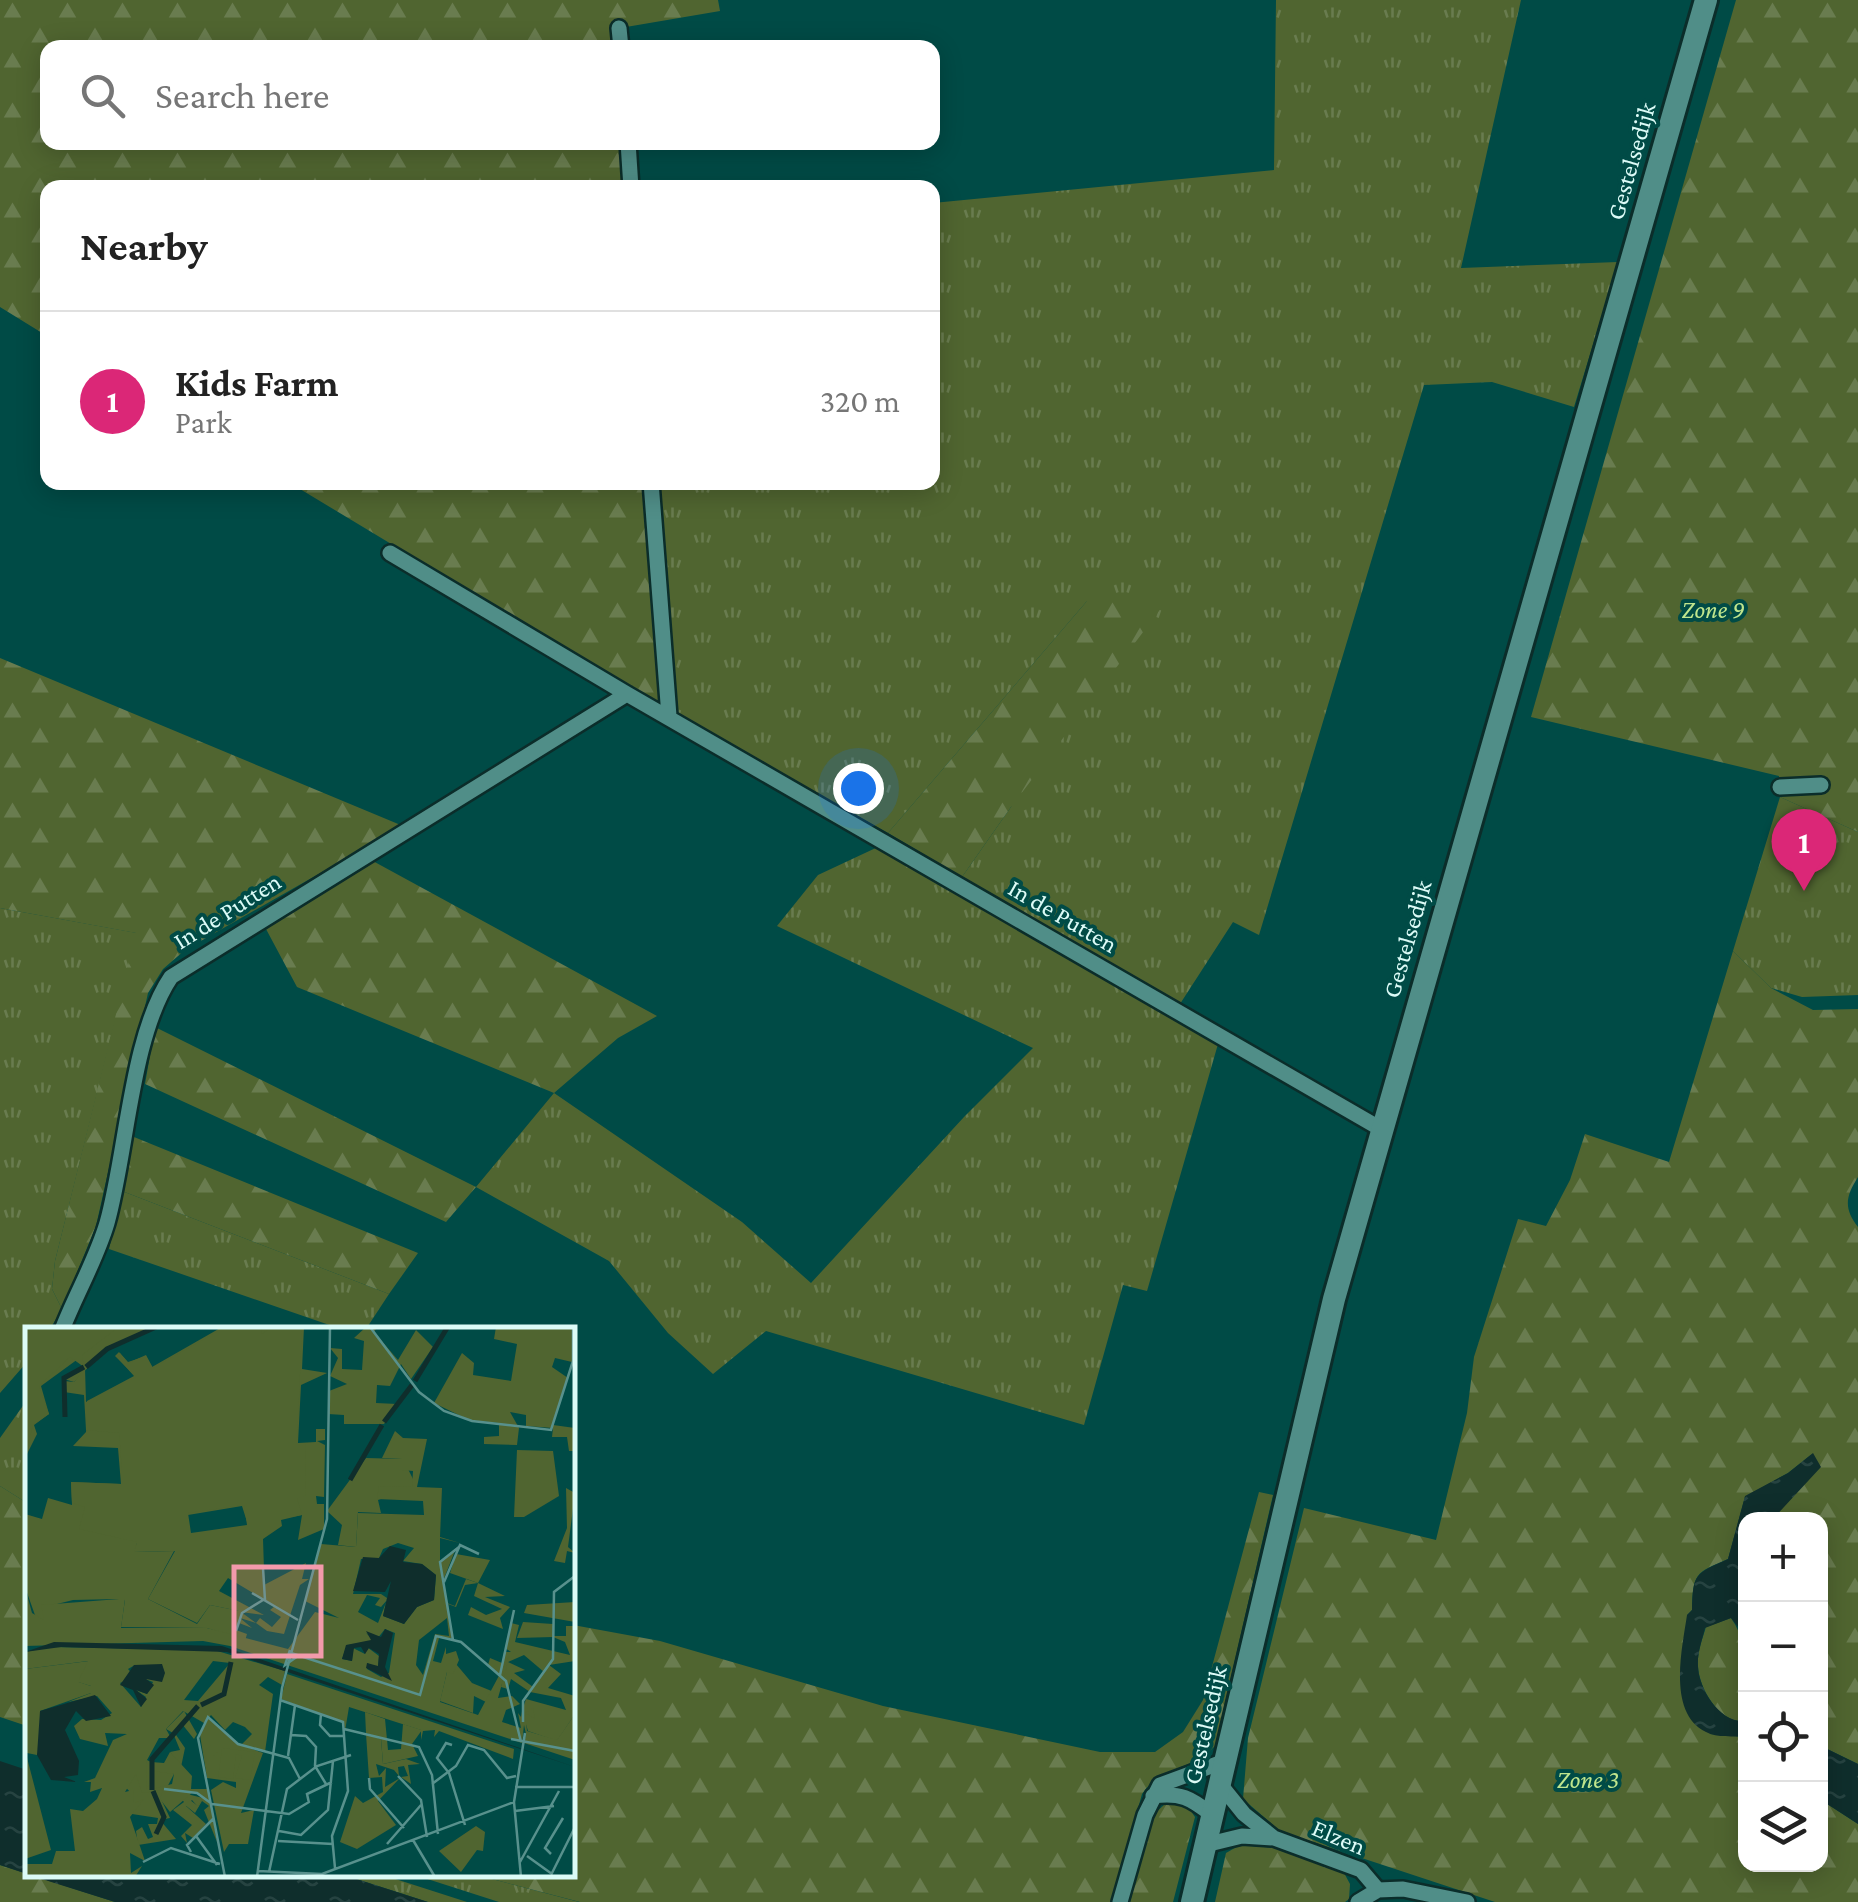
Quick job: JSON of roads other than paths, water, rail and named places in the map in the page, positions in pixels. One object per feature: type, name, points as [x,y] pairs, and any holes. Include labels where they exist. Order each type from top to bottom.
[{"type":"main road","name":"Gestelsedijk","points":[[1192,1902],[1294,1458],[1381,1129],[1706,0]]},
{"type":"street","points":[[620,28],[621,40]]},
{"type":"street","points":[[629,150],[630,180]]},
{"type":"street","points":[[652,490],[668,716]]},
{"type":"street","name":"In de Putten","points":[[390,553],[1381,1129]]},
{"type":"street","name":"In de Putten","points":[[63,1327],[108,1222],[157,998],[172,977],[627,694]]},
{"type":"street","points":[[1780,787],[1821,785]]},
{"type":"street","points":[[1120,1902],[1153,1796],[1160,1785],[1177,1776],[1222,1772]]},
{"type":"street","name":"Elzen","points":[[1222,1772],[1244,1814],[1274,1838]]},
{"type":"street","points":[[1153,1796],[1176,1793],[1190,1797],[1212,1815]]},
{"type":"street","name":"Elzen","points":[[1205,1845],[1242,1836],[1274,1838],[1361,1870],[1378,1890]]},
{"type":"street","name":"Elzen","points":[[1358,1902],[1378,1890],[1403,1889],[1467,1902]]},
{"type":"water","points":[[1813,1453],[1821,1467],[1779,1512],[1741,1512],[1745,1496],[1788,1473]]},
{"type":"water","points":[[1738,1522],[1738,1627],[1731,1618],[1705,1628],[1698,1662],[1702,1685],[1713,1703],[1728,1717],[1738,1720],[1738,1737],[1710,1734],[1694,1723],[1686,1710],[1680,1679],[1682,1645],[1695,1582],[1702,1572],[1728,1559]]},
{"type":"water","points":[[1828,1749],[1858,1764],[1858,1824],[1828,1805]]},
{"type":"water","points":[[0,1761],[25,1769],[25,1873],[0,1865]]},
{"type":"water","points":[[35,1877],[350,1877],[428,1902],[115,1902]]},
{"type":"place","name":"Kids Farm","points":[[1804,891]]},
{"type":"park label","name":"Zone 9","points":[[1713,609]]},
{"type":"park label","name":"Zone 3","points":[[1588,1779]]}]
